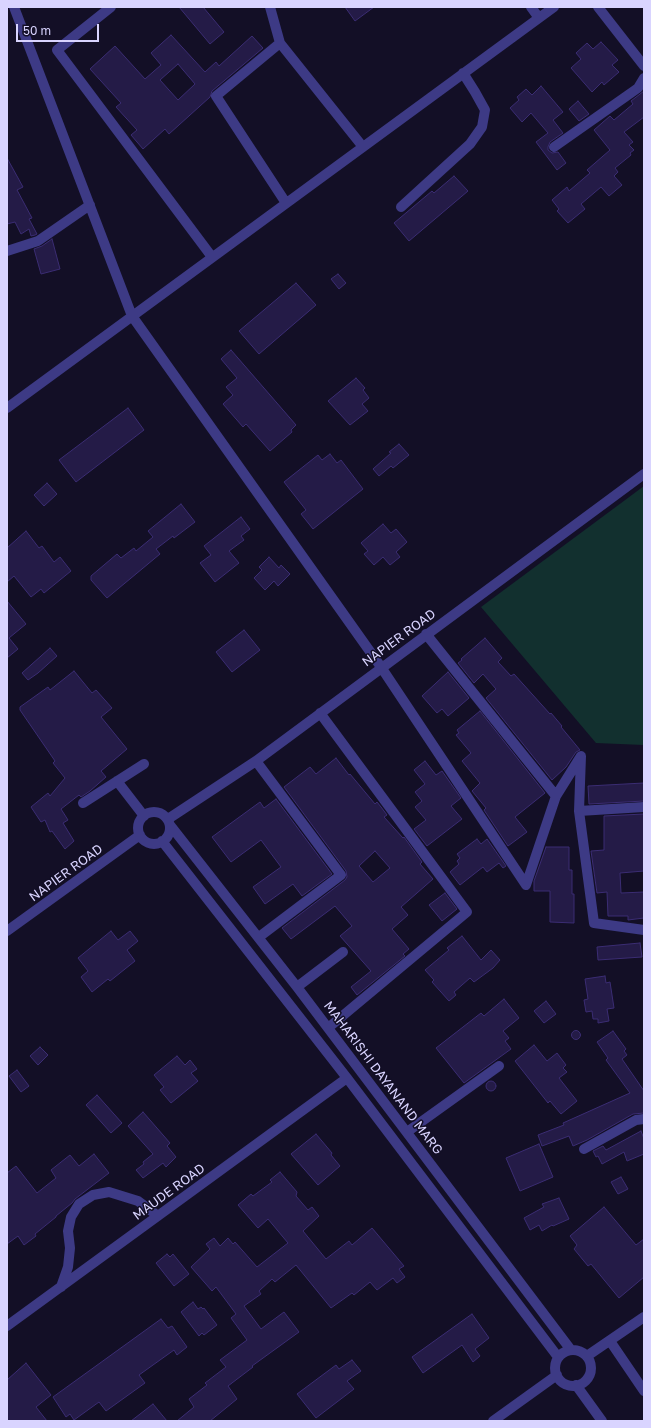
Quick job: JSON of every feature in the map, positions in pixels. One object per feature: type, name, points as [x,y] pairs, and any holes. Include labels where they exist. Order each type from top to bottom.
[{"type":"street","points":[[14,7],[132,316],[382,667],[526,885],[556,796],[581,756],[579,811],[594,923],[644,930]]},
{"type":"street","points":[[112,7],[57,50],[212,257]]},
{"type":"street","points":[[270,7],[280,43],[363,146]]},
{"type":"street","points":[[531,7],[539,18]]},
{"type":"street","points":[[7,408],[554,7]]},
{"type":"street","points":[[598,7],[644,66]]},
{"type":"street","points":[[280,43],[216,96],[286,203]]},
{"type":"street","points":[[401,207],[470,144],[482,127],[485,110],[463,74]]},
{"type":"street","points":[[554,147],[638,88],[644,78]]},
{"type":"street","points":[[7,251],[38,241],[90,205]]},
{"type":"street","name":"NAPIER ROAD","points":[[169,822],[256,761],[644,474]]},
{"type":"street","points":[[426,634],[556,796]]},
{"type":"street","points":[[320,713],[467,912],[328,1028]]},
{"type":"street","points":[[256,761],[341,875],[259,937]]},
{"type":"street","points":[[83,803],[144,764]]},
{"type":"street","points":[[117,781],[144,816]]},
{"type":"street","points":[[579,811],[644,807]]},
{"type":"street","points":[[150,812],[163,814],[169,822],[170,832],[167,837],[154,844],[146,841],[140,835],[138,828],[140,821],[144,816],[150,812]]},
{"type":"street","name":"MAHARISHI DAYANAND MARG","points":[[169,822],[259,937],[571,1350]]},
{"type":"street","name":"NAPIER ROAD","points":[[7,932],[140,835]]},
{"type":"street","points":[[162,841],[347,1078],[558,1357]]},
{"type":"street","points":[[297,987],[343,952]]},
{"type":"street","points":[[407,1132],[499,1066]]},
{"type":"street","name":"MAUDE ROAD","points":[[7,1326],[347,1078]]},
{"type":"street","points":[[584,1149],[636,1120],[644,1119]]},
{"type":"street","points":[[60,1287],[68,1267],[70,1248],[68,1231],[71,1217],[79,1204],[93,1195],[109,1192],[138,1201],[158,1216]]},
{"type":"street","points":[[587,1356],[644,1317]]},
{"type":"street","points":[[610,1341],[644,1391]]},
{"type":"street","points":[[571,1350],[580,1351],[587,1356],[591,1370],[584,1382],[576,1385],[568,1385],[562,1381],[557,1375],[555,1369],[558,1357],[564,1352],[571,1350]]},
{"type":"street","points":[[493,1421],[557,1375]]},
{"type":"street","points":[[576,1385],[602,1421]]},
{"type":"green space","points":[[644,486],[644,745],[596,743],[481,607]]},
{"type":"building","points":[[179,7],[203,7],[224,32],[210,44]]},
{"type":"building","points":[[345,7],[374,7],[355,21]]},
{"type":"building","points":[[171,35],[205,72],[216,62],[219,66],[252,36],[263,48],[212,91],[210,97],[169,134],[165,129],[143,149],[131,135],[137,130],[116,107],[121,103],[90,69],[115,46],[145,79],[161,65],[151,53]],"holes":[[[178,64],[195,84],[178,100],[160,80]]]},
{"type":"building","points":[[601,42],[618,60],[612,65],[619,72],[604,85],[602,82],[592,92],[571,68],[581,59],[576,53],[587,43],[593,49]]},
{"type":"building","points":[[541,86],[563,112],[553,120],[563,133],[550,142],[548,147],[548,150],[552,153],[558,152],[566,163],[557,170],[536,142],[548,133],[531,113],[522,122],[510,108],[519,100],[517,97],[526,89],[532,95]]},
{"type":"building","points":[[644,91],[644,117],[624,132],[633,142],[629,145],[634,150],[630,153],[631,155],[615,168],[618,172],[614,176],[622,185],[609,196],[601,187],[581,204],[585,209],[568,223],[557,211],[559,209],[552,200],[567,187],[569,191],[590,173],[587,170],[610,150],[594,130],[610,116],[614,120],[633,104],[631,101]]},
{"type":"building","points":[[578,101],[589,114],[579,121],[569,109]]},
{"type":"building","points":[[7,158],[23,187],[17,190],[32,218],[29,219],[37,234],[35,235],[31,236],[29,229],[21,234],[15,222],[7,224]]},
{"type":"building","points":[[454,176],[468,191],[409,241],[394,223],[432,191],[434,193]]},
{"type":"building","points":[[52,239],[60,269],[41,274],[34,249],[42,246]]},
{"type":"building","points":[[338,274],[346,283],[339,289],[331,279]]},
{"type":"building","points":[[296,283],[316,305],[259,354],[239,331]]},
{"type":"building","points":[[231,350],[296,425],[291,430],[292,432],[270,451],[246,424],[243,427],[223,404],[233,395],[226,387],[237,378],[221,359]]},
{"type":"building","points":[[356,378],[365,388],[363,390],[369,398],[362,404],[368,411],[350,425],[328,401]]},
{"type":"building","points":[[128,408],[144,430],[76,482],[59,460]]},
{"type":"building","points":[[399,444],[409,455],[393,468],[391,466],[379,476],[373,469]]},
{"type":"building","points":[[330,454],[337,463],[341,460],[363,489],[313,529],[301,514],[306,510],[284,482],[318,455],[322,460]]},
{"type":"building","points":[[47,483],[57,494],[44,506],[34,495]]},
{"type":"building","points":[[181,504],[195,522],[174,538],[173,536],[156,549],[160,554],[107,598],[91,580],[91,576],[117,554],[121,558],[134,548],[136,551],[153,537],[148,531]]},
{"type":"building","points":[[241,517],[250,529],[241,536],[244,540],[229,551],[239,563],[215,582],[200,563],[211,555],[204,546]]},
{"type":"building","points":[[383,524],[391,533],[396,529],[407,542],[396,552],[400,557],[390,565],[383,557],[374,565],[364,554],[368,551],[361,543]]},
{"type":"building","points":[[26,531],[39,548],[42,546],[54,562],[60,557],[71,571],[44,593],[41,589],[31,597],[14,576],[7,582],[7,548]]},
{"type":"building","points":[[269,557],[279,568],[281,565],[290,574],[278,586],[274,581],[265,590],[254,578],[262,570],[259,567]]},
{"type":"building","points":[[7,601],[26,624],[9,638],[18,649],[7,658]]},
{"type":"building","points":[[244,630],[260,650],[232,672],[216,652]]},
{"type":"building","points":[[485,638],[502,658],[498,662],[511,676],[514,674],[550,714],[551,713],[580,750],[576,752],[566,767],[552,780],[486,698],[496,689],[483,674],[474,683],[458,663]]},
{"type":"building","points":[[50,648],[57,656],[28,680],[22,673]]},
{"type":"building","points":[[74,671],[92,693],[96,690],[112,708],[101,717],[127,749],[101,771],[106,777],[90,791],[81,797],[79,795],[61,809],[68,820],[63,823],[74,841],[65,849],[52,831],[50,832],[45,820],[41,822],[31,807],[48,793],[50,796],[65,778],[53,763],[55,761],[20,710],[20,707],[48,687],[50,690]]},
{"type":"building","points":[[448,672],[469,698],[448,716],[442,709],[437,713],[422,696]]},
{"type":"building","points":[[480,711],[545,793],[515,817],[527,832],[508,846],[484,810],[486,808],[472,791],[480,783],[462,761],[471,753],[456,735],[459,733],[457,730]]},
{"type":"building","points":[[336,758],[375,804],[377,802],[387,815],[384,817],[403,838],[404,837],[422,862],[420,864],[433,879],[401,907],[408,915],[392,929],[409,949],[403,954],[405,956],[357,995],[351,987],[371,971],[340,936],[352,926],[335,906],[291,939],[282,928],[347,877],[346,871],[284,787],[310,767],[316,774]],"holes":[[[375,851],[390,868],[373,882],[359,866]]]},
{"type":"building","points":[[425,761],[436,775],[442,771],[461,798],[451,806],[462,819],[427,846],[414,829],[426,820],[415,807],[422,801],[415,792],[425,784],[414,770]]},
{"type":"building","points":[[644,783],[644,801],[589,804],[588,786]]},
{"type":"building","points":[[276,799],[332,874],[302,896],[293,884],[265,904],[253,887],[281,867],[261,840],[231,862],[212,837],[260,802],[264,808]]},
{"type":"building","points":[[644,814],[644,871],[620,873],[621,893],[644,892],[644,918],[628,920],[628,916],[608,916],[607,892],[597,893],[591,851],[604,850],[604,816]]},
{"type":"building","points":[[477,839],[481,844],[487,839],[506,866],[503,868],[499,863],[487,872],[483,867],[460,885],[450,872],[459,864],[457,861],[460,858],[457,854]]},
{"type":"building","points":[[546,847],[569,847],[569,870],[572,870],[572,894],[574,894],[574,923],[550,922],[550,891],[534,891],[534,881]]},
{"type":"building","points":[[445,893],[457,909],[442,921],[429,905]]},
{"type":"building","points":[[111,931],[118,940],[130,931],[138,941],[127,950],[135,961],[110,981],[108,979],[92,992],[81,977],[88,971],[78,958]]},
{"type":"building","points":[[462,936],[481,960],[491,950],[500,960],[493,968],[474,982],[470,978],[454,992],[456,995],[449,1001],[432,982],[434,980],[425,970],[449,950],[447,948]]},
{"type":"building","points":[[640,943],[642,957],[598,960],[597,947]]},
{"type":"building","points":[[605,976],[606,983],[610,982],[614,1008],[607,1009],[609,1021],[598,1023],[598,1019],[593,1019],[592,1011],[586,1012],[584,1000],[588,999],[585,979]]},
{"type":"building","points":[[504,999],[519,1018],[503,1031],[509,1038],[505,1041],[511,1049],[464,1083],[436,1048],[481,1013],[484,1016]]},
{"type":"building","points":[[546,1001],[556,1014],[544,1023],[534,1011]]},
{"type":"building","points":[[576,1030],[581,1035],[576,1040],[571,1035]]},
{"type":"building","points":[[613,1031],[626,1049],[624,1051],[627,1055],[622,1059],[644,1091],[644,1113],[633,1114],[587,1140],[573,1146],[569,1136],[542,1146],[538,1135],[564,1125],[563,1123],[630,1093],[606,1060],[608,1058],[597,1042]]},
{"type":"building","points":[[534,1045],[547,1061],[557,1053],[566,1065],[563,1068],[567,1072],[559,1078],[577,1101],[561,1114],[550,1101],[548,1103],[515,1061]]},
{"type":"building","points":[[40,1047],[48,1055],[38,1065],[30,1056]]},
{"type":"building","points":[[177,1056],[185,1065],[190,1060],[197,1069],[191,1073],[198,1081],[171,1103],[160,1090],[164,1087],[154,1075]]},
{"type":"building","points":[[17,1070],[29,1086],[21,1092],[9,1076]]},
{"type":"building","points":[[491,1081],[496,1086],[491,1091],[486,1086]]},
{"type":"building","points":[[97,1095],[122,1123],[111,1133],[86,1105]]},
{"type":"building","points":[[143,1112],[170,1143],[167,1146],[176,1157],[166,1167],[163,1163],[143,1178],[136,1170],[153,1154],[128,1126]]},
{"type":"building","points":[[641,1131],[644,1139],[644,1154],[627,1161],[624,1152],[602,1164],[598,1156],[596,1157],[593,1151],[603,1146],[606,1150]]},
{"type":"building","points":[[316,1134],[332,1153],[331,1155],[340,1166],[318,1185],[291,1154]]},
{"type":"building","points":[[539,1144],[553,1177],[520,1191],[506,1158]]},
{"type":"building","points":[[94,1154],[109,1173],[75,1199],[35,1234],[36,1236],[24,1245],[18,1236],[7,1244],[7,1173],[16,1166],[37,1193],[56,1178],[51,1170],[70,1155],[79,1166]]},
{"type":"building","points":[[280,1172],[297,1192],[296,1196],[308,1210],[312,1207],[319,1216],[303,1231],[326,1259],[349,1241],[352,1245],[372,1228],[404,1266],[399,1269],[405,1277],[397,1283],[393,1278],[377,1290],[370,1282],[354,1295],[352,1293],[331,1308],[296,1265],[275,1282],[272,1279],[259,1291],[261,1294],[244,1306],[261,1329],[284,1312],[299,1332],[252,1366],[253,1367],[228,1386],[237,1399],[210,1421],[177,1421],[194,1407],[189,1399],[207,1385],[205,1383],[226,1367],[220,1360],[247,1340],[231,1318],[236,1314],[216,1287],[212,1291],[191,1267],[210,1249],[206,1244],[214,1238],[220,1246],[228,1238],[233,1244],[235,1242],[257,1267],[288,1243],[268,1219],[258,1228],[238,1205],[251,1194],[253,1196],[272,1182],[270,1180]]},
{"type":"building","points":[[621,1177],[628,1189],[618,1194],[611,1182]]},
{"type":"building","points":[[559,1198],[569,1219],[553,1226],[552,1225],[542,1231],[539,1225],[530,1230],[524,1218],[544,1207],[542,1204]]},
{"type":"building","points":[[604,1207],[636,1245],[644,1239],[644,1277],[619,1298],[591,1264],[588,1266],[574,1249],[577,1245],[570,1236]]},
{"type":"building","points":[[167,1254],[170,1257],[173,1254],[189,1274],[174,1286],[156,1263]]},
{"type":"building","points":[[193,1302],[198,1309],[201,1307],[203,1309],[204,1308],[217,1325],[204,1335],[202,1333],[199,1336],[181,1312]]},
{"type":"building","points":[[472,1314],[489,1338],[475,1349],[480,1356],[473,1362],[462,1345],[423,1373],[412,1357]]},
{"type":"building","points":[[161,1319],[168,1328],[172,1326],[187,1347],[177,1355],[174,1350],[139,1375],[145,1383],[106,1411],[99,1402],[74,1420],[70,1414],[66,1417],[53,1397]]},
{"type":"building","points":[[352,1360],[361,1371],[347,1381],[354,1389],[316,1418],[297,1394],[336,1365],[339,1369]]},
{"type":"building","points":[[26,1363],[51,1395],[36,1407],[47,1421],[7,1421],[7,1380]]},
{"type":"building","points":[[153,1404],[167,1421],[131,1421]]}]
